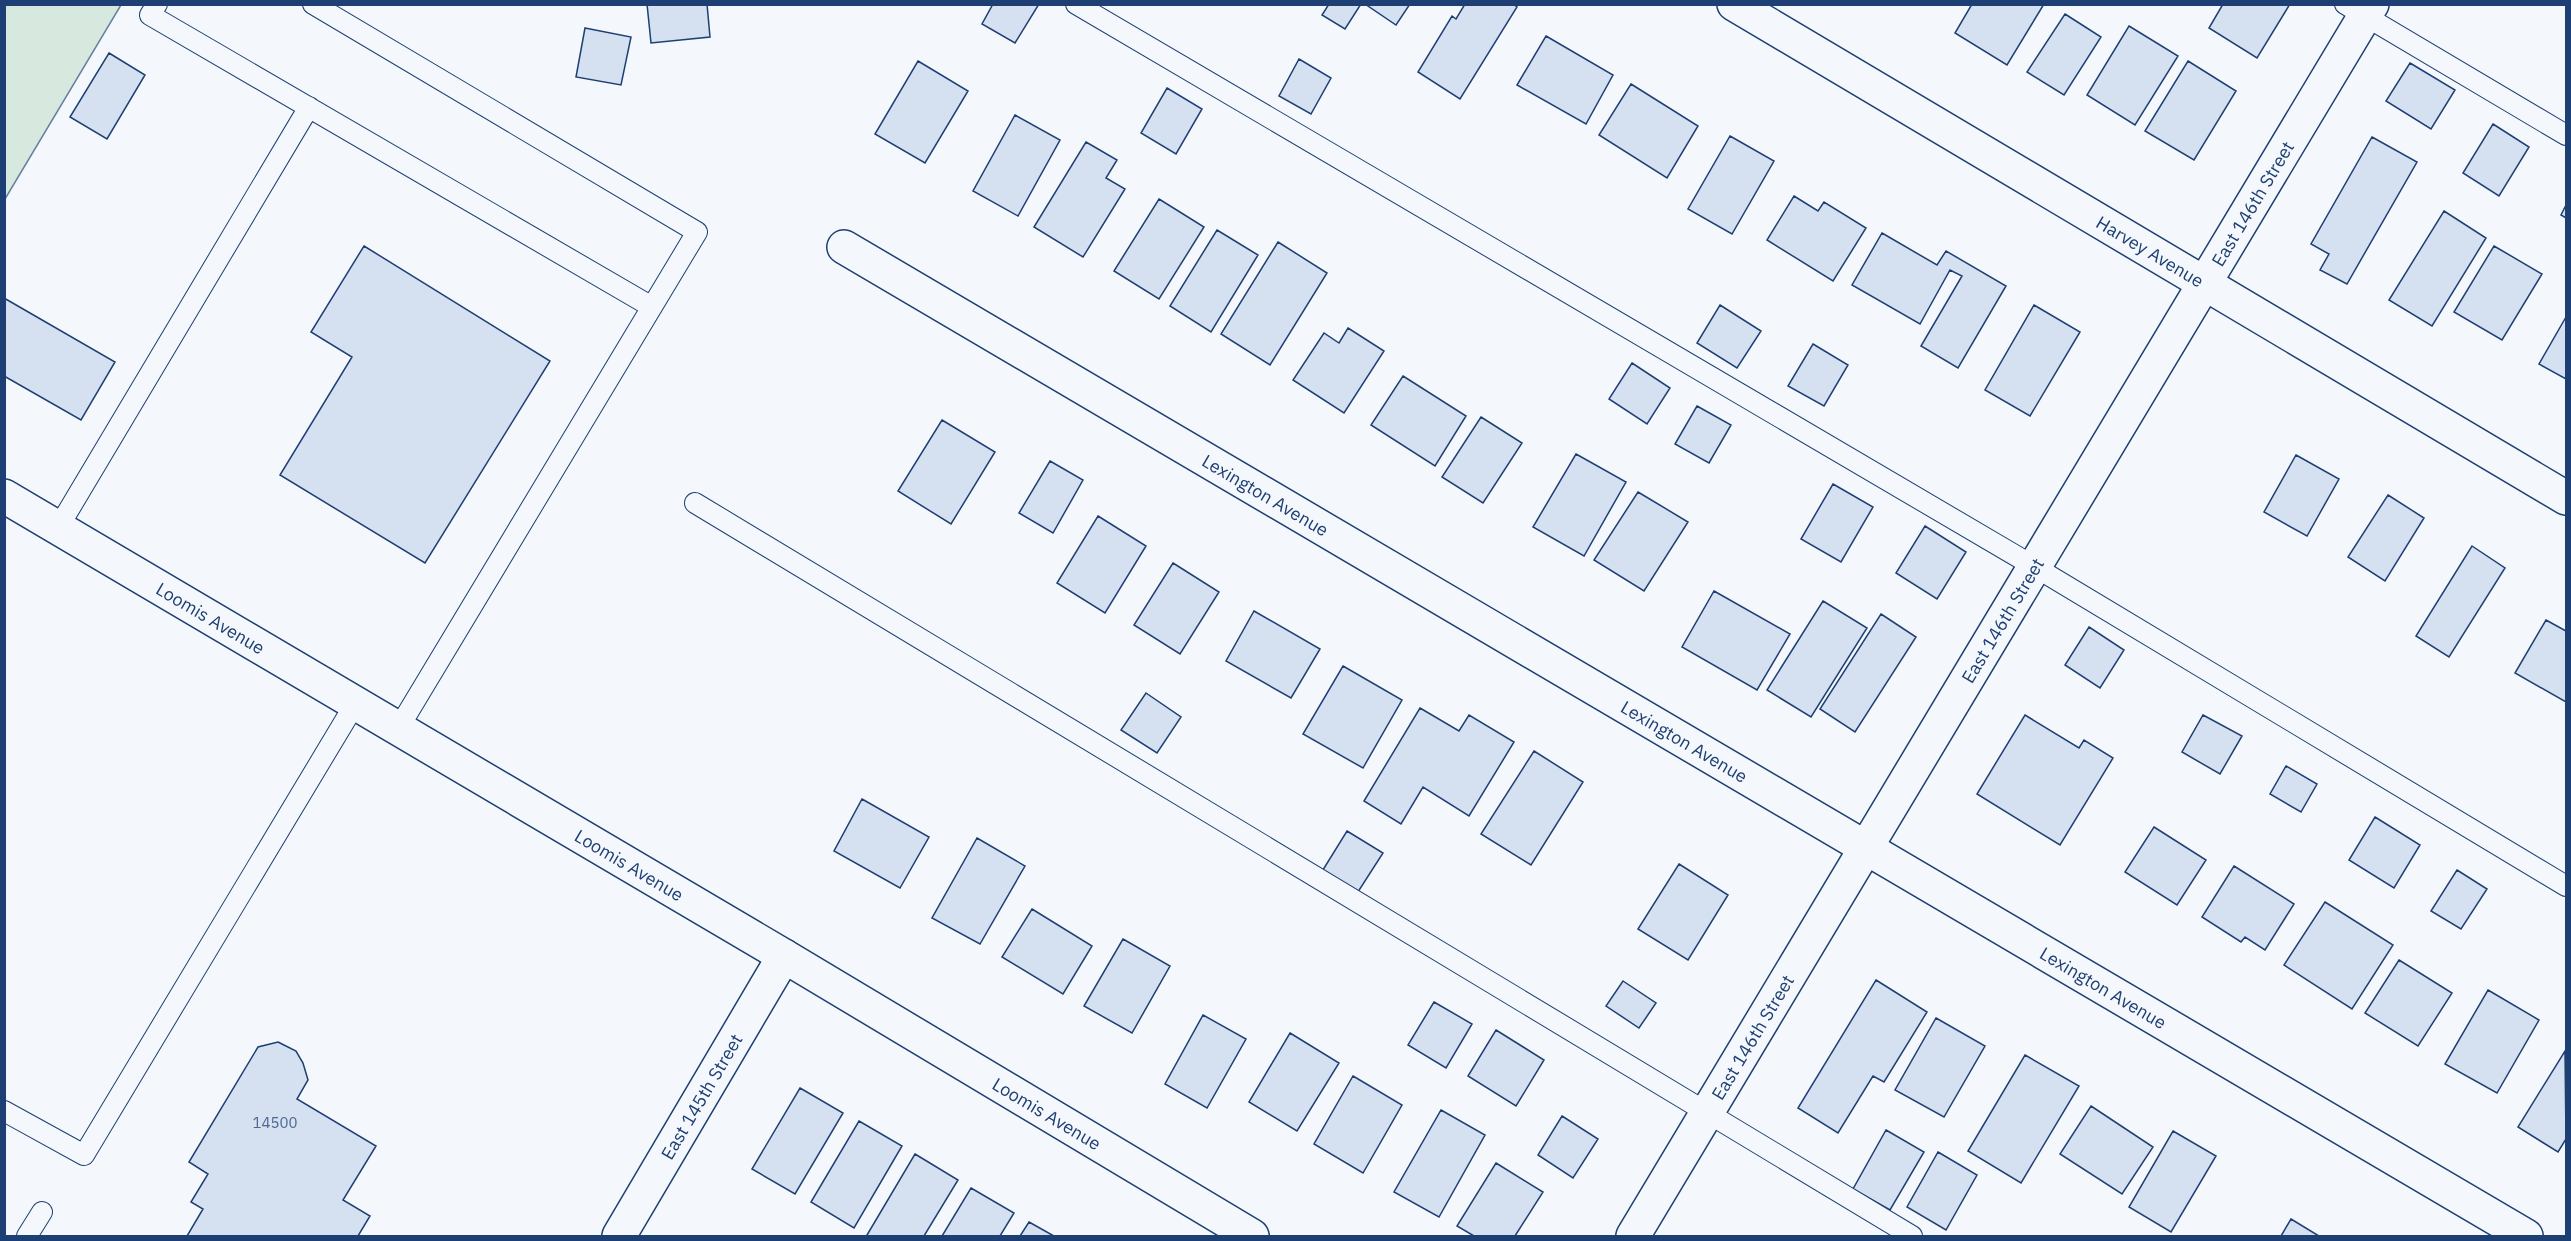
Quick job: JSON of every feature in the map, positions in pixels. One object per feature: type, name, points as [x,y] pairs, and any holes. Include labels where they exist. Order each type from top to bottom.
[{"type":"street","name":"Harvey Avenue","points":[[1734,4],[2566,498]]},
{"type":"street","name":"East 146th Street","points":[[1633,1236],[2204,284],[2361,9]]},
{"type":"street","name":"Lexington Avenue","points":[[844,247],[2526,1236]]},
{"type":"street","name":"Loomis Avenue","points":[[4,496],[784,956],[1252,1236]]},
{"type":"street","name":"East 145th Street","points":[[620,1236],[784,956]]},
{"type":"lane","points":[[157,4],[150,15],[652,307]]},
{"type":"lane","points":[[313,4],[697,232],[398,729]]},
{"type":"lane","points":[[1076,4],[2035,567],[2566,886]]},
{"type":"lane","points":[[2361,9],[2566,135]]},
{"type":"lane","points":[[58,528],[309,107]]},
{"type":"lane","points":[[695,502],[1912,1236]]},
{"type":"lane","points":[[4,1111],[84,1155],[355,704]]},
{"type":"lane","points":[[27,1236],[42,1212]]},
{"type":"shaded area","points":[[4,5],[121,5],[5,199]]},
{"type":"building","points":[[647,4],[707,4],[710,37],[651,43]]},
{"type":"building","points":[[993,4],[1039,4],[1015,43],[982,24]]},
{"type":"building","points":[[1329,4],[1361,4],[1345,29],[1322,15]]},
{"type":"building","points":[[1365,4],[1410,4],[1396,25]]},
{"type":"building","points":[[1465,4],[1513,4],[1517,7],[1460,99],[1418,72],[1452,16],[1456,19]]},
{"type":"building","points":[[1972,4],[2044,4],[2007,65],[1955,33]]},
{"type":"building","points":[[2223,4],[2290,4],[2257,58],[2209,28]]},
{"type":"building","points":[[2065,14],[2101,37],[2064,95],[2027,72]]},
{"type":"building","points":[[2129,26],[2178,56],[2135,125],[2087,95]]},
{"type":"building","points":[[585,28],[631,37],[621,85],[576,77]]},
{"type":"building","points":[[1546,36],[1613,75],[1586,124],[1517,85]]},
{"type":"building","points":[[109,53],[145,75],[107,139],[70,117]]},
{"type":"building","points":[[1299,59],[1331,78],[1311,114],[1279,96]]},
{"type":"building","points":[[918,61],[968,91],[925,163],[875,134]]},
{"type":"building","points":[[2188,61],[2236,91],[2194,160],[2145,131]]},
{"type":"building","points":[[2410,63],[2455,90],[2431,129],[2386,101]]},
{"type":"building","points":[[1631,84],[1698,126],[1667,178],[1599,135]]},
{"type":"building","points":[[1167,88],[1202,109],[1176,154],[1141,133]]},
{"type":"building","points":[[1015,115],[1060,140],[1018,216],[973,191]]},
{"type":"building","points":[[2493,124],[2529,147],[2499,196],[2463,173]]},
{"type":"building","points":[[1730,136],[1774,161],[1732,234],[1688,209]]},
{"type":"building","points":[[2372,137],[2417,162],[2347,284],[2320,270],[2329,254],[2311,244]]},
{"type":"building","points":[[1086,142],[1117,160],[1106,178],[1125,189],[1083,257],[1034,227]]},
{"type":"building","points":[[1794,196],[1818,211],[1824,202],[1866,228],[1833,281],[1767,240]]},
{"type":"building","points":[[1159,199],[1204,227],[1159,299],[1114,271]]},
{"type":"building","points":[[2566,205],[2566,218],[2561,215]]},
{"type":"building","points":[[2444,211],[2486,238],[2432,326],[2389,300]]},
{"type":"building","points":[[1217,230],[1258,255],[1211,332],[1170,306]]},
{"type":"building","points":[[1882,233],[1937,265],[1946,251],[2006,286],[1958,368],[1921,346],[1962,276],[1950,270],[1920,324],[1852,285]]},
{"type":"building","points":[[1278,242],[1327,273],[1270,365],[1221,334]]},
{"type":"building","points":[[364,246],[550,361],[425,563],[280,475],[352,357],[311,332]]},
{"type":"building","points":[[2494,246],[2542,274],[2502,340],[2454,312]]},
{"type":"building","points":[[4,298],[115,362],[81,420],[4,376]]},
{"type":"building","points":[[1720,305],[1761,331],[1737,368],[1697,343]]},
{"type":"building","points":[[2034,305],[2080,332],[2030,416],[1985,390]]},
{"type":"building","points":[[2566,317],[2566,379],[2539,364]]},
{"type":"building","points":[[1348,328],[1384,351],[1344,413],[1293,380],[1324,333],[1339,343]]},
{"type":"building","points":[[1813,344],[1848,365],[1824,406],[1788,386]]},
{"type":"building","points":[[1632,363],[1670,388],[1647,424],[1609,399]]},
{"type":"building","points":[[1403,376],[1466,416],[1435,466],[1371,425]]},
{"type":"building","points":[[1697,406],[1731,425],[1709,463],[1675,444]]},
{"type":"building","points":[[1481,417],[1522,443],[1483,503],[1442,477]]},
{"type":"building","points":[[942,420],[995,452],[951,524],[898,491]]},
{"type":"building","points":[[1576,454],[1626,482],[1584,556],[1533,527]]},
{"type":"building","points":[[2296,455],[2339,479],[2307,536],[2264,512]]},
{"type":"building","points":[[1050,461],[1083,480],[1053,533],[1019,513]]},
{"type":"building","points":[[1833,484],[1873,507],[1841,562],[1801,539]]},
{"type":"building","points":[[1638,492],[1688,522],[1644,591],[1594,560]]},
{"type":"building","points":[[2388,495],[2424,518],[2385,581],[2348,557]]},
{"type":"building","points":[[1098,516],[1146,546],[1105,613],[1057,583]]},
{"type":"building","points":[[1925,526],[1966,552],[1937,599],[1896,573]]},
{"type":"building","points":[[2472,546],[2505,568],[2449,657],[2416,636]]},
{"type":"building","points":[[1173,563],[1219,592],[1180,654],[1134,625]]},
{"type":"building","points":[[1714,591],[1790,634],[1757,690],[1682,647]]},
{"type":"building","points":[[1823,601],[1867,628],[1811,717],[1767,690]]},
{"type":"building","points":[[1254,611],[1320,649],[1291,698],[1226,661]]},
{"type":"building","points":[[1881,614],[1916,637],[1855,732],[1820,709]]},
{"type":"building","points":[[2546,620],[2566,631],[2566,702],[2515,673]]},
{"type":"building","points":[[2089,627],[2124,650],[2100,688],[2065,665]]},
{"type":"building","points":[[1343,666],[1402,700],[1363,768],[1303,734]]},
{"type":"building","points":[[1146,693],[1181,717],[1157,753],[1121,730]]},
{"type":"building","points":[[1420,708],[1459,731],[1469,715],[1514,742],[1469,816],[1423,787],[1401,824],[1364,801]]},
{"type":"building","points":[[2025,715],[2079,748],[2084,740],[2113,758],[2060,845],[1977,794]]},
{"type":"building","points":[[2203,715],[2242,736],[2220,774],[2182,752]]},
{"type":"building","points":[[1534,751],[1583,782],[1531,865],[1481,834]]},
{"type":"building","points":[[2286,766],[2317,784],[2301,812],[2270,794]]},
{"type":"building","points":[[862,799],[929,837],[900,888],[834,851]]},
{"type":"building","points":[[2375,817],[2420,845],[2394,888],[2349,860]]},
{"type":"building","points":[[2154,827],[2206,860],[2177,905],[2125,872]]},
{"type":"building","points":[[1347,831],[1383,853],[1356,895],[1321,873]]},
{"type":"building","points":[[977,838],[1025,866],[980,944],[932,918]]},
{"type":"building","points":[[1679,864],[1728,895],[1688,960],[1638,929]]},
{"type":"building","points":[[2234,866],[2294,904],[2265,950],[2245,937],[2241,942],[2202,917]]},
{"type":"building","points":[[2457,870],[2487,889],[2461,929],[2431,911]]},
{"type":"building","points":[[2325,902],[2393,945],[2352,1009],[2284,965]]},
{"type":"building","points":[[1032,909],[1092,946],[1063,994],[1002,957]]},
{"type":"building","points":[[1123,939],[1170,966],[1132,1033],[1084,1006]]},
{"type":"building","points":[[2399,960],[2452,993],[2418,1046],[2365,1013]]},
{"type":"building","points":[[1876,980],[1927,1012],[1884,1082],[1873,1076],[1838,1133],[1798,1108]]},
{"type":"building","points":[[1623,981],[1656,1003],[1639,1028],[1606,1006]]},
{"type":"building","points":[[2488,990],[2539,1020],[2497,1093],[2445,1064]]},
{"type":"building","points":[[1434,1002],[1472,1024],[1446,1068],[1408,1045]]},
{"type":"building","points":[[1203,1015],[1246,1039],[1207,1108],[1165,1084]]},
{"type":"building","points":[[1936,1018],[1985,1046],[1944,1117],[1895,1090]]},
{"type":"building","points":[[1496,1030],[1544,1060],[1516,1106],[1468,1076]]},
{"type":"building","points":[[1290,1033],[1339,1063],[1297,1131],[1249,1102]]},
{"type":"building","points":[[278,1042],[296,1051],[303,1063],[308,1080],[297,1099],[376,1146],[343,1200],[370,1216],[358,1236],[187,1236],[203,1209],[191,1202],[208,1174],[189,1162],[258,1047]]},
{"type":"building","points":[[2565,1051],[2566,1139],[2558,1152],[2518,1127]]},
{"type":"building","points":[[2025,1055],[2079,1086],[2021,1183],[1968,1151]]},
{"type":"building","points":[[1353,1076],[1402,1105],[1363,1173],[1314,1144]]},
{"type":"building","points":[[800,1088],[843,1113],[795,1194],[752,1169]]},
{"type":"building","points":[[2091,1106],[2153,1147],[2122,1194],[2060,1154]]},
{"type":"building","points":[[1441,1110],[1485,1135],[1439,1217],[1394,1192]]},
{"type":"building","points":[[1562,1116],[1598,1139],[1573,1178],[1538,1155]]},
{"type":"building","points":[[859,1121],[902,1146],[854,1228],[811,1202]]},
{"type":"building","points":[[1886,1130],[1924,1152],[1890,1210],[1853,1189]]},
{"type":"building","points":[[2173,1131],[2216,1156],[2171,1232],[2129,1207]]},
{"type":"building","points":[[1938,1152],[1977,1175],[1946,1230],[1907,1207]]},
{"type":"building","points":[[915,1154],[958,1180],[924,1236],[867,1235]]},
{"type":"building","points":[[1496,1163],[1543,1192],[1515,1236],[1474,1236],[1457,1226]]},
{"type":"building","points":[[971,1188],[1014,1213],[1000,1236],[942,1236]]},
{"type":"building","points":[[2291,1219],[2319,1236],[2281,1236]]},
{"type":"building","points":[[1029,1222],[1054,1236],[1020,1236]]}]
